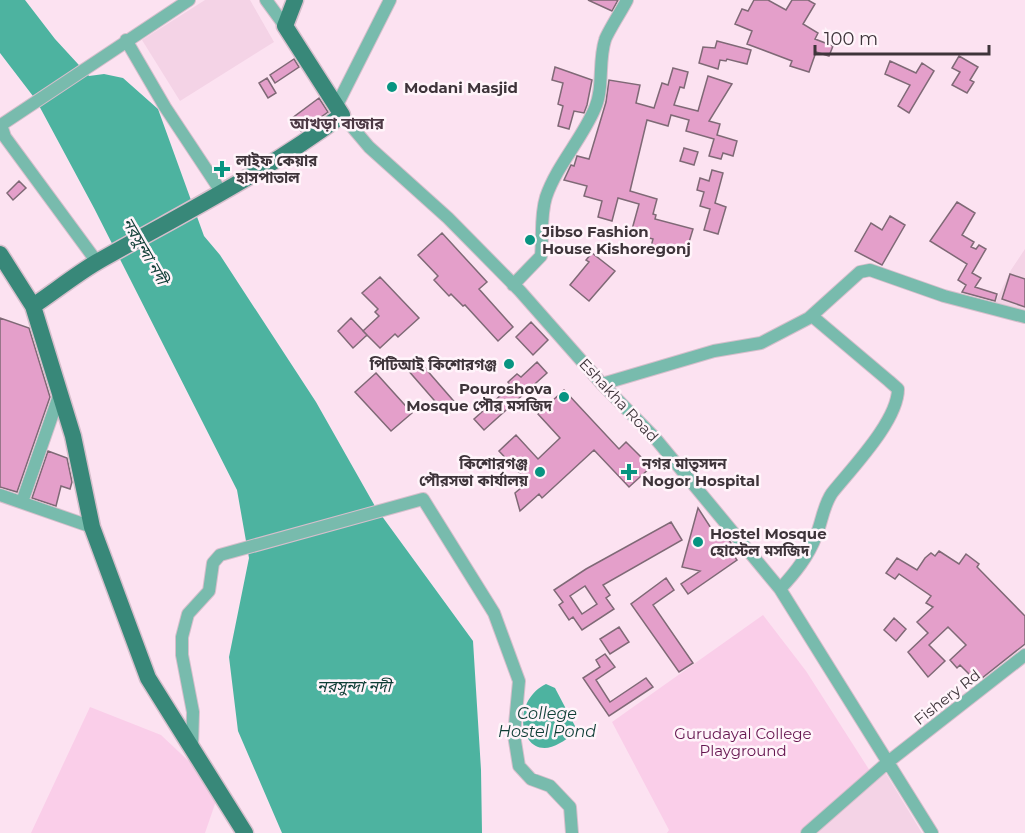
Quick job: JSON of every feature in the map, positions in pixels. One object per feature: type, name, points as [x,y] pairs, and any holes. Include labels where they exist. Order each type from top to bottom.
[{"type":"main road","points":[[285,26],[295,0]]},
{"type":"main road","name":"Eshakha Road","points":[[285,26],[339,110]]},
{"type":"main road","points":[[33,306],[100,261],[222,193],[314,136],[339,110]]},
{"type":"main road","points":[[0,254],[33,306],[60,392],[92,527],[148,678],[245,833]]},
{"type":"street","points":[[100,261],[5,137],[0,125],[189,0]]},
{"type":"street","name":"Eshakha Road","points":[[266,0],[285,26]]},
{"type":"street","points":[[339,110],[390,0]]},
{"type":"street","points":[[513,285],[541,256],[541,227],[545,199],[552,183],[588,127],[596,106],[605,38],[616,23],[627,0]]},
{"type":"street","points":[[126,40],[165,107],[222,193]]},
{"type":"street","name":"Eshakha Road","points":[[339,110],[369,147],[448,218],[655,438],[780,589],[932,833]]},
{"type":"street","points":[[602,384],[714,351],[761,343],[812,316],[860,272],[870,270],[944,296],[1025,317]]},
{"type":"street","points":[[780,589],[800,567],[812,547],[830,497],[872,442],[898,398],[898,389],[890,381],[812,316]]},
{"type":"street","points":[[22,502],[60,392]]},
{"type":"street","points":[[0,495],[92,527]]},
{"type":"street","points":[[192,750],[194,712],[182,655],[182,637],[188,614],[209,591],[213,562],[220,555],[423,499],[494,613],[512,661],[519,681],[514,735],[519,766],[531,779],[550,786],[570,807],[572,833]]},
{"type":"street","name":"Fishery Rd","points":[[807,833],[888,762],[1025,655]]},
{"type":"shaded area","points":[[205,0],[250,0],[274,42],[180,101],[142,40]]},
{"type":"shaded area","points":[[1025,249],[1025,311],[995,303],[1011,270]]},
{"type":"shaded area","points":[[882,767],[922,833],[809,833]]},
{"type":"green space","name":"Gurudayal College Playground","points":[[763,615],[806,671],[870,771],[800,833],[667,833],[669,830],[612,722]]},
{"type":"green space","points":[[90,707],[161,735],[196,768],[216,801],[205,833],[31,833]]},
{"type":"water","name":"নরসুন্দা নদী","points":[[0,0],[25,0],[55,39],[89,76],[104,74],[123,78],[158,109],[204,236],[220,255],[316,402],[376,508],[473,641],[481,770],[482,833],[282,833],[238,731],[229,657],[249,558],[237,490],[94,208],[36,100],[0,53]]},
{"type":"water","name":"College Hostel Pond","points":[[546,684],[555,688],[575,726],[565,740],[547,748],[536,746],[529,739],[524,729],[523,717],[526,704],[534,693]]},
{"type":"building","points":[[588,0],[618,0],[612,11]]},
{"type":"building","points":[[754,0],[768,0],[786,10],[792,0],[808,0],[815,4],[803,24],[818,33],[815,39],[833,46],[829,56],[816,52],[809,72],[790,66],[792,61],[747,44],[752,31],[735,24],[742,9],[748,11]]},
{"type":"building","points":[[717,41],[751,50],[747,64],[727,59],[726,61],[720,60],[718,69],[699,63],[703,47],[715,48]]},
{"type":"building","points":[[959,56],[978,67],[970,80],[974,82],[967,93],[952,85],[960,72],[952,68]]},
{"type":"building","points":[[294,59],[299,67],[275,83],[270,75]]},
{"type":"building","points":[[890,61],[916,73],[922,63],[934,71],[909,113],[898,106],[910,85],[885,74]]},
{"type":"building","points":[[555,67],[592,80],[584,113],[574,111],[569,129],[558,126],[563,106],[558,104],[563,83],[552,80]]},
{"type":"building","points":[[673,68],[688,72],[684,88],[680,87],[674,105],[698,111],[708,76],[732,84],[709,121],[720,124],[717,135],[737,141],[733,156],[723,153],[721,159],[709,156],[714,139],[686,131],[689,120],[671,115],[668,126],[647,120],[630,191],[657,199],[653,214],[656,215],[655,219],[693,229],[686,252],[666,246],[665,251],[651,247],[653,239],[631,233],[639,204],[618,198],[612,221],[598,217],[602,201],[584,196],[587,186],[564,180],[571,165],[574,166],[577,156],[589,159],[606,102],[609,80],[640,85],[636,103],[654,108],[662,83],[668,85]]},
{"type":"building","points":[[267,78],[276,93],[268,98],[259,83]]},
{"type":"building","points":[[319,98],[328,112],[301,131],[291,119]]},
{"type":"building","points":[[684,148],[698,152],[694,165],[680,161]]},
{"type":"building","points":[[712,170],[723,173],[715,203],[726,207],[718,234],[704,230],[710,209],[700,206],[704,192],[697,190],[700,178],[709,181]]},
{"type":"building","points":[[19,181],[26,188],[13,200],[7,193]]},
{"type":"building","points":[[957,202],[975,213],[962,235],[974,242],[971,247],[976,249],[979,245],[986,249],[972,273],[981,278],[975,287],[997,294],[995,301],[962,292],[966,285],[958,280],[967,264],[930,241]]},
{"type":"building","points":[[890,216],[905,225],[882,265],[855,251],[871,223],[882,230]]},
{"type":"building","points":[[442,233],[487,282],[479,289],[513,327],[498,341],[465,305],[463,306],[451,294],[449,296],[434,280],[438,276],[418,255]]},
{"type":"building","points":[[592,253],[615,271],[589,301],[570,285],[589,262],[586,260]]},
{"type":"building","points":[[1010,274],[1025,279],[1025,307],[1002,299]]},
{"type":"building","points":[[380,277],[419,318],[398,337],[395,334],[380,348],[363,331],[379,316],[375,312],[378,309],[362,293]]},
{"type":"building","points":[[0,318],[29,328],[50,397],[17,492],[0,487]]},
{"type":"building","points":[[351,318],[367,335],[353,348],[338,331]]},
{"type":"building","points":[[531,322],[548,340],[533,355],[516,337]]},
{"type":"building","points":[[418,360],[458,406],[447,415],[407,369]]},
{"type":"building","points":[[537,362],[547,373],[484,430],[474,419],[511,386],[508,382],[517,374],[521,377]]},
{"type":"building","points":[[376,373],[412,413],[391,431],[355,392]]},
{"type":"building","points":[[564,390],[619,449],[626,442],[651,467],[629,487],[594,450],[542,498],[539,494],[520,511],[515,493],[528,482],[499,451],[516,435],[538,459],[560,438],[538,414]]},
{"type":"building","points":[[48,451],[67,458],[72,482],[70,489],[61,486],[56,506],[32,498]]},
{"type":"building","points":[[698,508],[718,539],[725,535],[731,543],[728,547],[737,560],[688,594],[681,584],[700,571],[682,567]]},
{"type":"building","points":[[671,522],[682,540],[603,585],[610,595],[606,598],[614,609],[582,630],[573,617],[569,620],[559,605],[563,602],[554,590],[586,569]],"holes":[[[585,586],[597,604],[582,614],[570,596]]]},
{"type":"building","points":[[939,551],[959,564],[966,554],[979,564],[977,567],[1025,616],[1025,644],[977,682],[960,665],[957,668],[950,660],[966,645],[948,627],[929,645],[945,661],[928,677],[908,652],[928,633],[917,622],[933,607],[926,603],[931,596],[899,574],[895,579],[886,573],[897,558],[917,570],[925,558],[931,553],[935,556]]},
{"type":"building","points":[[666,578],[674,590],[653,605],[693,663],[679,672],[631,604]]},
{"type":"building","points":[[894,618],[906,629],[896,641],[884,630]]},
{"type":"building","points":[[619,627],[629,642],[610,654],[600,639]]},
{"type":"building","points":[[605,654],[615,667],[596,680],[610,702],[646,678],[653,687],[609,716],[583,678],[600,667],[596,660]]},
{"type":"place","name":"Modani Masjid","points":[[392,87]]},
{"type":"place","name":"লাইফ কেয়ার হাসপাতাল","points":[[222,169]]},
{"type":"place","name":"Jibso Fashion House Kishoregonj","points":[[530,240]]},
{"type":"place","name":"পিটিআই কিশোরগঞ্জ","points":[[509,364]]},
{"type":"place","name":"Pouroshova Mosque পৌর মসজিদ","points":[[564,397]]},
{"type":"place","name":"কিশোরগঞ্জ পৌরসভা কার্যালয়","points":[[540,472]]},
{"type":"place","name":"নগর মাতৃসদন Nogor Hospital","points":[[629,472]]},
{"type":"place","name":"Hostel Mosque হোস্টেল মসজিদ","points":[[698,542]]},
{"type":"district","name":"আখড়া বাজার","points":[[337,123]]}]
